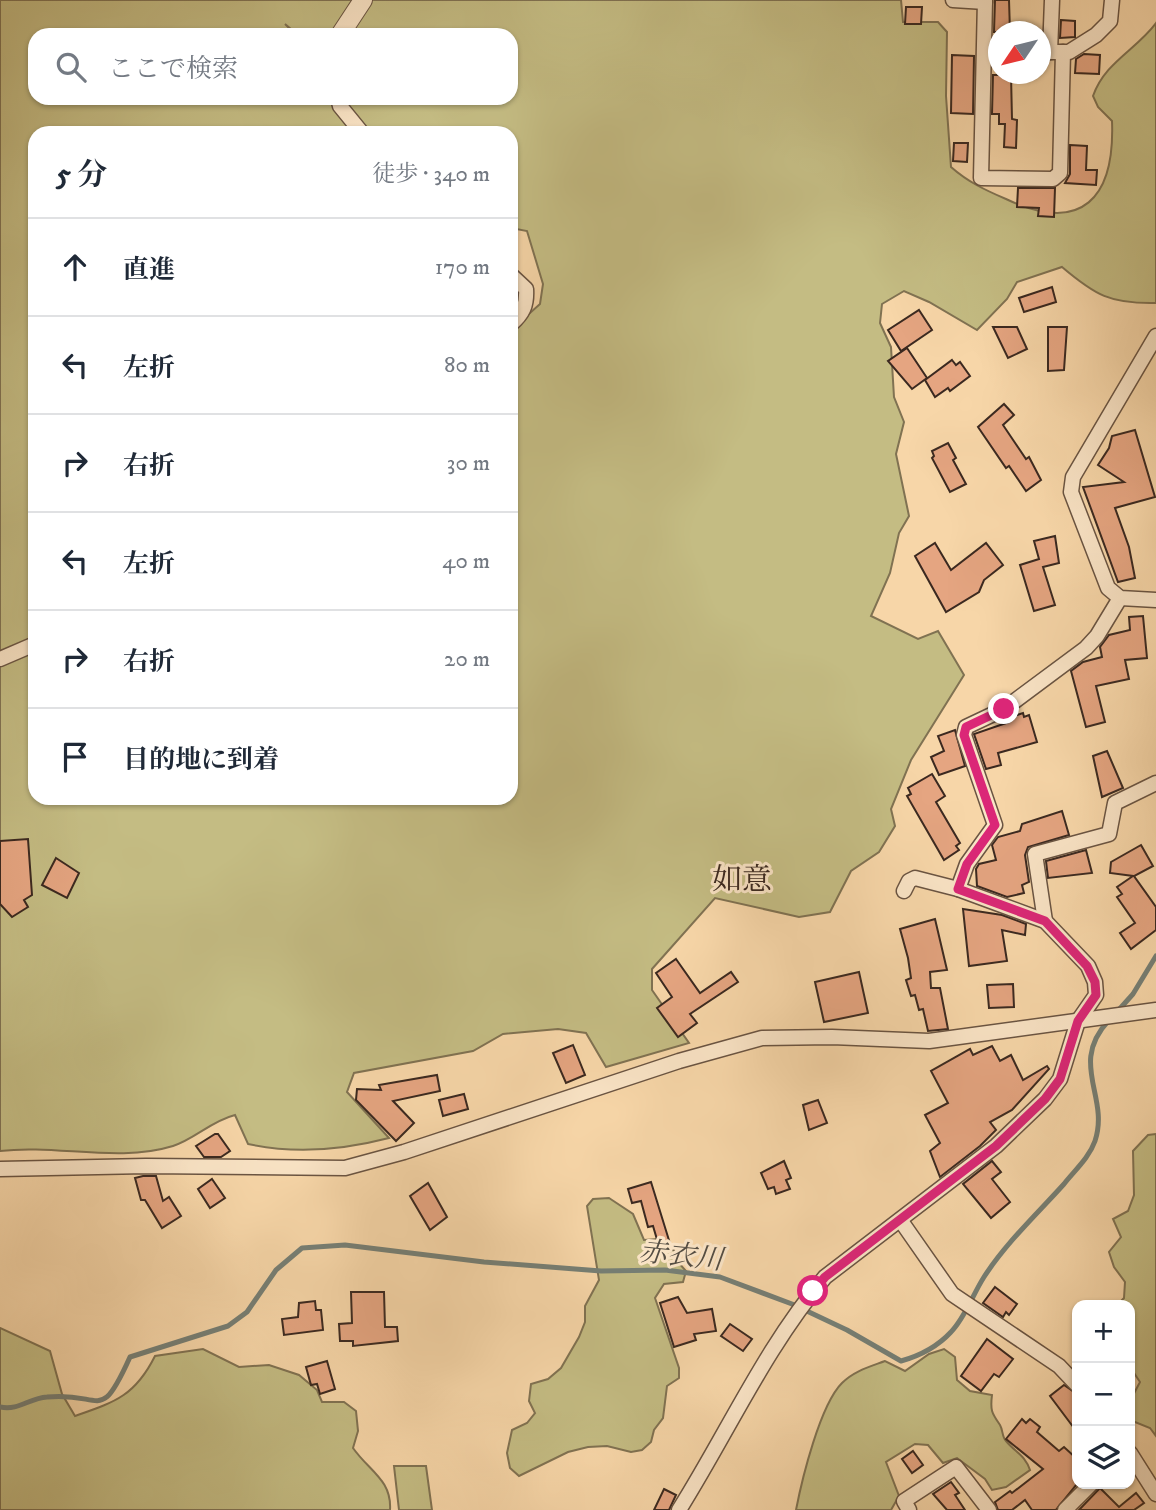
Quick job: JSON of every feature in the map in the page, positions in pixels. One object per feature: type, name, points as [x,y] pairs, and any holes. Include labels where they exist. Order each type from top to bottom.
[{"type":"street","points":[[345,28],[363,0]]},
{"type":"street","points":[[953,0],[985,1],[988,27]]},
{"type":"street","points":[[989,84],[981,178],[1053,179],[1060,173],[1051,52],[1052,0]]},
{"type":"street","points":[[1051,52],[1083,44],[1110,21],[1112,0]]},
{"type":"street","points":[[340,105],[356,126]]},
{"type":"street","points":[[518,282],[526,289],[527,301],[518,318]]},
{"type":"street","points":[[1156,336],[1073,477],[1071,492],[1108,589],[1120,598],[1156,600]]},
{"type":"street","points":[[958,889],[967,864],[995,825],[964,735],[966,727],[1004,709],[1086,648],[1097,636],[1120,598]]},
{"type":"street","points":[[0,659],[28,647]]},
{"type":"street","points":[[1045,921],[1035,854],[1109,834],[1115,803],[1156,783]]},
{"type":"street","points":[[679,1510],[778,1339],[813,1291],[825,1277],[901,1222],[996,1146],[1045,1099],[1065,1069],[1078,1021],[1096,995],[1095,982],[1076,951],[1045,921],[958,889],[915,878],[909,880],[904,891]]},
{"type":"street","points":[[0,1169],[146,1166],[345,1168],[416,1148],[679,1061],[762,1038],[832,1037],[929,1041],[1156,1010]]},
{"type":"street","points":[[901,1222],[952,1294],[1059,1366],[1072,1380]]},
{"type":"street","points":[[1135,1461],[1156,1494]]},
{"type":"street","points":[[909,1510],[904,1501],[956,1467],[989,1510]]},
{"type":"street","points":[[1065,1510],[1086,1489]]},
{"type":"shaded area","points":[[0,0],[901,0],[903,22],[938,22],[947,32],[946,96],[951,167],[998,196],[1032,209],[1055,213],[1074,210],[1089,202],[1100,189],[1107,171],[1112,121],[1098,107],[1093,96],[1105,74],[1156,23],[1156,303],[1127,302],[1104,296],[1084,285],[1062,267],[1017,282],[1007,299],[977,330],[904,291],[882,304],[880,323],[891,347],[894,397],[904,422],[896,454],[909,516],[899,533],[890,573],[871,616],[918,639],[938,631],[964,675],[911,760],[891,809],[895,826],[879,852],[851,871],[830,912],[799,917],[715,898],[652,969],[652,990],[689,1043],[606,1067],[586,1033],[558,1029],[503,1034],[473,1051],[354,1073],[347,1092],[389,1138],[318,1149],[265,1147],[248,1144],[235,1115],[218,1121],[181,1143],[152,1151],[109,1153],[21,1149],[0,1151]]},
{"type":"shaded area","points":[[1156,1134],[1156,1436],[1150,1428],[1135,1422],[1135,1392],[1140,1382],[1135,1374],[1135,1300],[1122,1300],[1125,1282],[1114,1267],[1109,1252],[1121,1237],[1113,1219],[1128,1211],[1134,1195],[1133,1151],[1148,1135]]},
{"type":"shaded area","points":[[609,1198],[633,1214],[644,1240],[658,1239],[673,1247],[677,1261],[686,1271],[683,1282],[664,1284],[655,1298],[679,1368],[679,1378],[667,1386],[663,1418],[654,1430],[651,1442],[642,1450],[631,1452],[607,1446],[588,1447],[568,1452],[519,1476],[510,1468],[507,1453],[512,1430],[527,1423],[535,1413],[529,1401],[531,1384],[548,1379],[561,1368],[579,1337],[585,1322],[585,1306],[599,1280],[587,1206],[593,1199]]},
{"type":"shaded area","points":[[0,1328],[50,1351],[62,1394],[75,1416],[122,1396],[140,1380],[155,1356],[203,1349],[239,1367],[269,1365],[299,1375],[317,1390],[322,1402],[344,1402],[356,1411],[358,1431],[353,1448],[383,1483],[390,1500],[390,1510],[0,1510]]},
{"type":"shaded area","points":[[944,1349],[955,1357],[957,1380],[970,1391],[992,1395],[992,1412],[1005,1439],[1023,1457],[1030,1470],[1006,1487],[992,1490],[985,1479],[957,1458],[943,1463],[928,1445],[915,1444],[886,1462],[899,1496],[891,1510],[796,1510],[819,1425],[842,1383],[857,1372],[885,1361],[905,1371],[929,1354]]},
{"type":"shaded area","points":[[394,1466],[426,1466],[432,1510],[399,1510]]},
{"type":"building","points":[[995,0],[1009,0],[1010,21],[994,21]]},
{"type":"building","points":[[906,7],[922,7],[921,24],[905,24]]},
{"type":"building","points":[[1061,20],[1075,21],[1075,37],[1060,38]]},
{"type":"building","points":[[1084,54],[1100,55],[1099,74],[1075,73],[1076,59]]},
{"type":"building","points":[[952,55],[974,56],[973,114],[951,113]]},
{"type":"building","points":[[993,84],[1011,84],[1012,119],[1017,120],[1016,148],[1004,147],[1005,124],[999,124],[999,114],[992,114]]},
{"type":"building","points":[[954,143],[968,143],[967,162],[953,161]]},
{"type":"building","points":[[1070,145],[1087,146],[1086,170],[1097,170],[1096,185],[1065,183],[1070,174]]},
{"type":"building","points":[[1018,188],[1055,188],[1054,217],[1038,216],[1039,208],[1017,207]]},
{"type":"building","points":[[1052,287],[1056,302],[1024,312],[1019,298]]},
{"type":"building","points":[[919,310],[932,330],[901,351],[888,330]]},
{"type":"building","points":[[993,327],[1017,327],[1027,349],[1008,358]]},
{"type":"building","points":[[1048,327],[1067,327],[1064,370],[1048,371]]},
{"type":"building","points":[[907,348],[927,378],[912,389],[888,361]]},
{"type":"building","points":[[952,360],[956,365],[960,362],[970,376],[950,391],[948,388],[935,397],[925,380]]},
{"type":"building","points":[[1004,404],[1014,415],[1003,425],[1026,459],[1029,457],[1041,480],[1026,491],[1009,466],[1006,468],[978,427]]},
{"type":"building","points":[[1135,430],[1155,497],[1115,508],[1129,547],[1135,578],[1118,582],[1083,487],[1124,482],[1098,465],[1109,448],[1112,436]]},
{"type":"building","points":[[948,443],[956,458],[953,460],[966,484],[950,492],[932,458],[932,451]]},
{"type":"building","points":[[1055,536],[1059,563],[1043,567],[1055,605],[1034,611],[1020,565],[1039,559],[1034,541]]},
{"type":"building","points":[[935,543],[951,570],[986,543],[1003,565],[984,580],[979,592],[946,612],[915,556]]},
{"type":"building","points":[[1143,616],[1147,658],[1125,660],[1129,679],[1096,686],[1105,722],[1086,727],[1071,671],[1083,662],[1102,657],[1100,647],[1109,635],[1130,630],[1129,617]]},
{"type":"building","points":[[1023,713],[1024,717],[1029,715],[1037,742],[998,753],[1001,765],[986,769],[974,734],[1009,722],[1008,718]]},
{"type":"building","points":[[955,730],[965,766],[939,775],[931,757],[944,751],[938,736]]},
{"type":"building","points":[[1107,751],[1123,788],[1102,797],[1093,756]]},
{"type":"building","points":[[932,774],[945,796],[936,802],[960,843],[956,846],[959,850],[944,860],[907,796],[911,794],[908,788]]},
{"type":"building","points":[[1062,811],[1069,835],[1028,847],[1025,855],[1029,882],[1022,885],[1024,893],[1007,897],[977,886],[976,869],[979,864],[996,860],[992,845],[998,837],[1020,831],[1022,824]]},
{"type":"building","points":[[28,839],[32,895],[24,900],[28,907],[12,917],[0,904],[0,841]]},
{"type":"building","points":[[1141,845],[1153,866],[1134,876],[1156,907],[1156,930],[1131,949],[1120,933],[1135,923],[1117,897],[1122,894],[1117,887],[1133,876],[1110,873],[1111,862]]},
{"type":"building","points":[[1086,850],[1092,873],[1048,878],[1046,861]]},
{"type":"building","points":[[56,858],[79,873],[67,898],[42,885]]},
{"type":"building","points":[[963,909],[1002,915],[1026,924],[1025,935],[1002,930],[1007,961],[969,966]]},
{"type":"building","points":[[935,919],[947,970],[930,972],[931,988],[940,988],[948,1029],[928,1031],[923,1009],[919,1010],[915,995],[911,996],[906,980],[911,978],[900,929]]},
{"type":"building","points":[[676,959],[700,993],[731,972],[738,982],[690,1014],[697,1023],[678,1037],[657,1008],[672,997],[656,973]]},
{"type":"building","points":[[859,972],[868,1013],[824,1022],[815,982]]},
{"type":"building","points":[[1013,984],[1014,1007],[989,1008],[987,985]]},
{"type":"building","points":[[573,1045],[585,1075],[566,1083],[553,1053]]},
{"type":"building","points":[[992,1046],[1000,1061],[1011,1055],[1023,1080],[1047,1066],[1049,1069],[1012,1110],[990,1122],[996,1130],[980,1146],[940,1177],[930,1151],[940,1143],[925,1115],[948,1103],[931,1071],[970,1049],[973,1055]]},
{"type":"building","points":[[437,1075],[440,1091],[393,1101],[414,1123],[396,1141],[356,1100],[357,1089],[381,1090],[379,1085]]},
{"type":"building","points":[[464,1094],[468,1109],[443,1116],[439,1100]]},
{"type":"building","points":[[818,1100],[827,1123],[809,1130],[803,1105]]},
{"type":"building","points":[[218,1134],[230,1151],[221,1157],[204,1157],[196,1146]]},
{"type":"building","points":[[784,1161],[791,1178],[786,1180],[790,1189],[776,1194],[774,1187],[768,1189],[761,1173]]},
{"type":"building","points":[[992,1161],[1001,1172],[992,1179],[1010,1202],[991,1218],[963,1184]]},
{"type":"building","points":[[156,1176],[163,1201],[169,1197],[181,1216],[162,1228],[145,1200],[141,1200],[135,1178]]},
{"type":"building","points":[[212,1179],[225,1198],[210,1208],[198,1189]]},
{"type":"building","points":[[651,1182],[672,1250],[661,1253],[653,1226],[648,1227],[641,1201],[632,1203],[628,1189]]},
{"type":"building","points":[[428,1183],[447,1217],[430,1230],[410,1196]]},
{"type":"building","points":[[995,1287],[1017,1304],[1009,1315],[1006,1312],[1003,1317],[983,1303]]},
{"type":"building","points":[[351,1292],[384,1292],[385,1327],[397,1327],[398,1341],[353,1346],[353,1341],[340,1341],[339,1324],[352,1323]]},
{"type":"building","points":[[678,1297],[687,1313],[712,1309],[716,1331],[694,1334],[696,1340],[674,1347],[660,1303]]},
{"type":"building","points":[[315,1301],[316,1310],[321,1310],[323,1330],[284,1335],[282,1319],[298,1317],[299,1303]]},
{"type":"building","points":[[730,1324],[752,1339],[743,1351],[721,1336]]},
{"type":"building","points":[[987,1339],[1013,1359],[999,1377],[994,1374],[981,1391],[961,1376]]},
{"type":"building","points":[[327,1361],[335,1389],[320,1394],[317,1384],[311,1385],[306,1367]]},
{"type":"building","points":[[1064,1385],[1072,1391],[1072,1425],[1050,1396]]},
{"type":"building","points":[[1022,1419],[1026,1423],[1030,1419],[1040,1427],[1037,1432],[1059,1451],[1064,1447],[1072,1454],[1073,1489],[1056,1510],[1032,1510],[1025,1500],[1012,1510],[998,1510],[995,1502],[1010,1491],[1012,1493],[1043,1469],[1006,1439]]},
{"type":"building","points":[[913,1451],[923,1465],[912,1473],[902,1459]]},
{"type":"building","points":[[951,1482],[959,1493],[955,1495],[965,1510],[947,1510],[933,1494]]},
{"type":"building","points":[[664,1489],[676,1495],[669,1510],[654,1510]]},
{"type":"building","points":[[1099,1489],[1119,1507],[1136,1493],[1144,1503],[1134,1510],[1079,1510]]},
{"type":"waterway","name":"赤衣川","points":[[1116,1013],[1133,994],[1156,956]]},
{"type":"waterway","name":"赤衣川","points":[[0,1407],[18,1406],[47,1397],[65,1396],[98,1401],[105,1398],[112,1392],[130,1357],[228,1326],[247,1312],[276,1270],[302,1248],[345,1245],[484,1262],[601,1271],[665,1270],[720,1277],[792,1304],[847,1330],[901,1361],[908,1359],[934,1346],[951,1332],[1002,1252],[1089,1153],[1098,1125],[1098,1109],[1092,1080],[1092,1051],[1097,1036],[1109,1020]]},
{"type":"district","name":"如意","points":[[742,880]]},
{"type":"route","points":[[813,1291],[825,1277],[901,1222],[996,1146],[1045,1099],[1065,1069],[1078,1021],[1096,995],[1095,982],[1087,966],[1076,951],[1045,921],[958,889],[967,864],[984,845],[995,825],[964,735],[966,727],[1004,709]]}]
